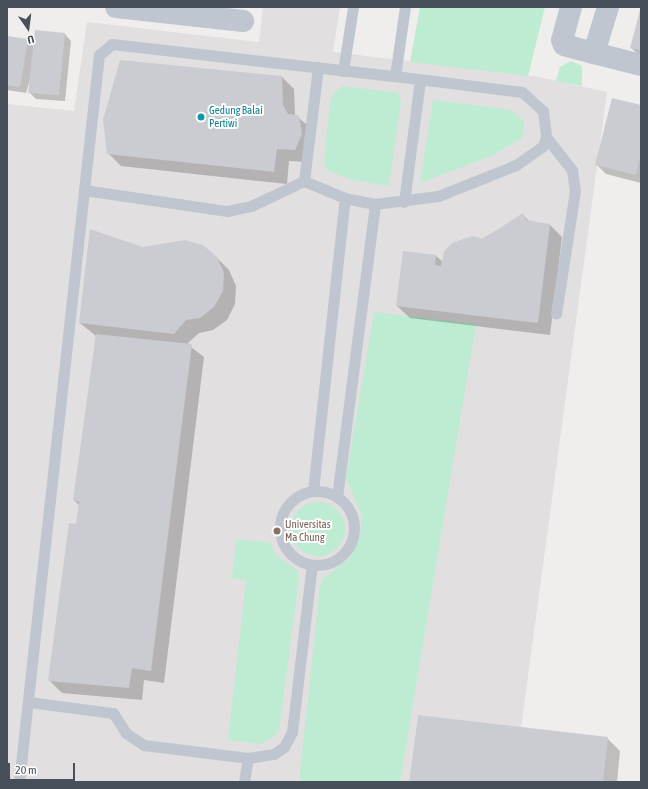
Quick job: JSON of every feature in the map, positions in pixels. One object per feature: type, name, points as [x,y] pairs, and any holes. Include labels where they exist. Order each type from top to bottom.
[{"type":"street","points":[[116,7],[243,21]]},
{"type":"street","points":[[571,7],[562,40],[564,45],[641,65]]},
{"type":"street","points":[[594,53],[608,7]]},
{"type":"lane","points":[[343,71],[353,7]]},
{"type":"lane","points":[[395,76],[405,7]]},
{"type":"lane","points":[[19,782],[28,702],[84,190],[99,55],[105,47],[112,44],[522,92],[543,111],[546,137],[543,146],[516,166],[438,196],[404,202],[375,204],[345,198],[304,181],[251,206],[227,211],[84,190]]},
{"type":"lane","points":[[304,181],[318,68]]},
{"type":"lane","points":[[404,202],[420,80]]},
{"type":"lane","points":[[546,137],[572,170],[575,191],[556,314]]},
{"type":"lane","points":[[313,491],[345,198]]},
{"type":"lane","points":[[337,496],[375,204]]},
{"type":"lane","points":[[313,491],[337,496],[350,511],[352,541],[340,557],[312,565],[287,551],[280,528],[287,505],[313,491]]},
{"type":"lane","points":[[28,702],[113,713],[126,733],[144,745],[248,758],[274,754],[284,747],[292,732],[312,565]]},
{"type":"lane","points":[[244,782],[248,758]]},
{"type":"shaded area","name":"Universitas Ma Chung","points":[[263,7],[340,7],[333,52],[534,76],[607,92],[521,728],[418,715],[409,782],[7,782],[7,104],[74,111],[87,22],[259,42]]},
{"type":"green space","points":[[420,7],[545,7],[528,76],[410,62]]},
{"type":"green space","points":[[571,61],[582,66],[582,86],[556,81],[560,67]]},
{"type":"green space","points":[[343,86],[398,93],[401,101],[389,186],[353,180],[328,171],[324,162],[330,101],[334,92]]},
{"type":"green space","points":[[433,100],[511,110],[524,121],[522,138],[491,156],[420,183]]},
{"type":"green space","points":[[374,312],[476,324],[400,782],[299,782],[320,586],[323,579],[350,558],[360,537],[362,516],[346,478]]},
{"type":"green space","points":[[318,502],[328,504],[337,510],[343,519],[345,529],[343,539],[337,548],[328,554],[318,556],[308,554],[299,548],[293,539],[291,529],[293,519],[299,510],[308,504]]},
{"type":"green space","points":[[236,540],[270,542],[276,555],[298,571],[299,578],[279,731],[263,744],[228,740],[246,580],[232,578]]},
{"type":"building","points":[[641,7],[641,50],[630,48]]},
{"type":"building","points":[[35,30],[65,33],[59,95],[28,93]]},
{"type":"building","points":[[7,36],[28,39],[20,87],[7,85]]},
{"type":"building","name":"Gedung Balai Pertiwi","points":[[120,60],[282,76],[283,105],[288,114],[299,115],[302,134],[295,150],[277,149],[274,172],[107,154],[103,120]]},
{"type":"building","points":[[612,98],[641,105],[641,154],[636,175],[595,165]]},
{"type":"building","points":[[523,213],[526,220],[550,224],[538,323],[396,306],[403,251],[436,255],[435,265],[441,266],[444,252],[452,243],[472,236],[483,239]]},
{"type":"building","points":[[90,229],[143,247],[185,240],[203,245],[217,257],[224,273],[223,291],[214,307],[200,318],[186,320],[174,334],[79,323]]},
{"type":"building","points":[[96,334],[192,344],[151,671],[132,668],[129,688],[48,681],[69,523],[76,524],[79,502],[73,500]]},
{"type":"building","points":[[418,715],[608,737],[603,782],[409,782]]},
{"type":"place","name":"Gedung Balai Pertiwi","points":[[201,117]]},
{"type":"place","name":"Universitas Ma Chung","points":[[277,531]]}]
